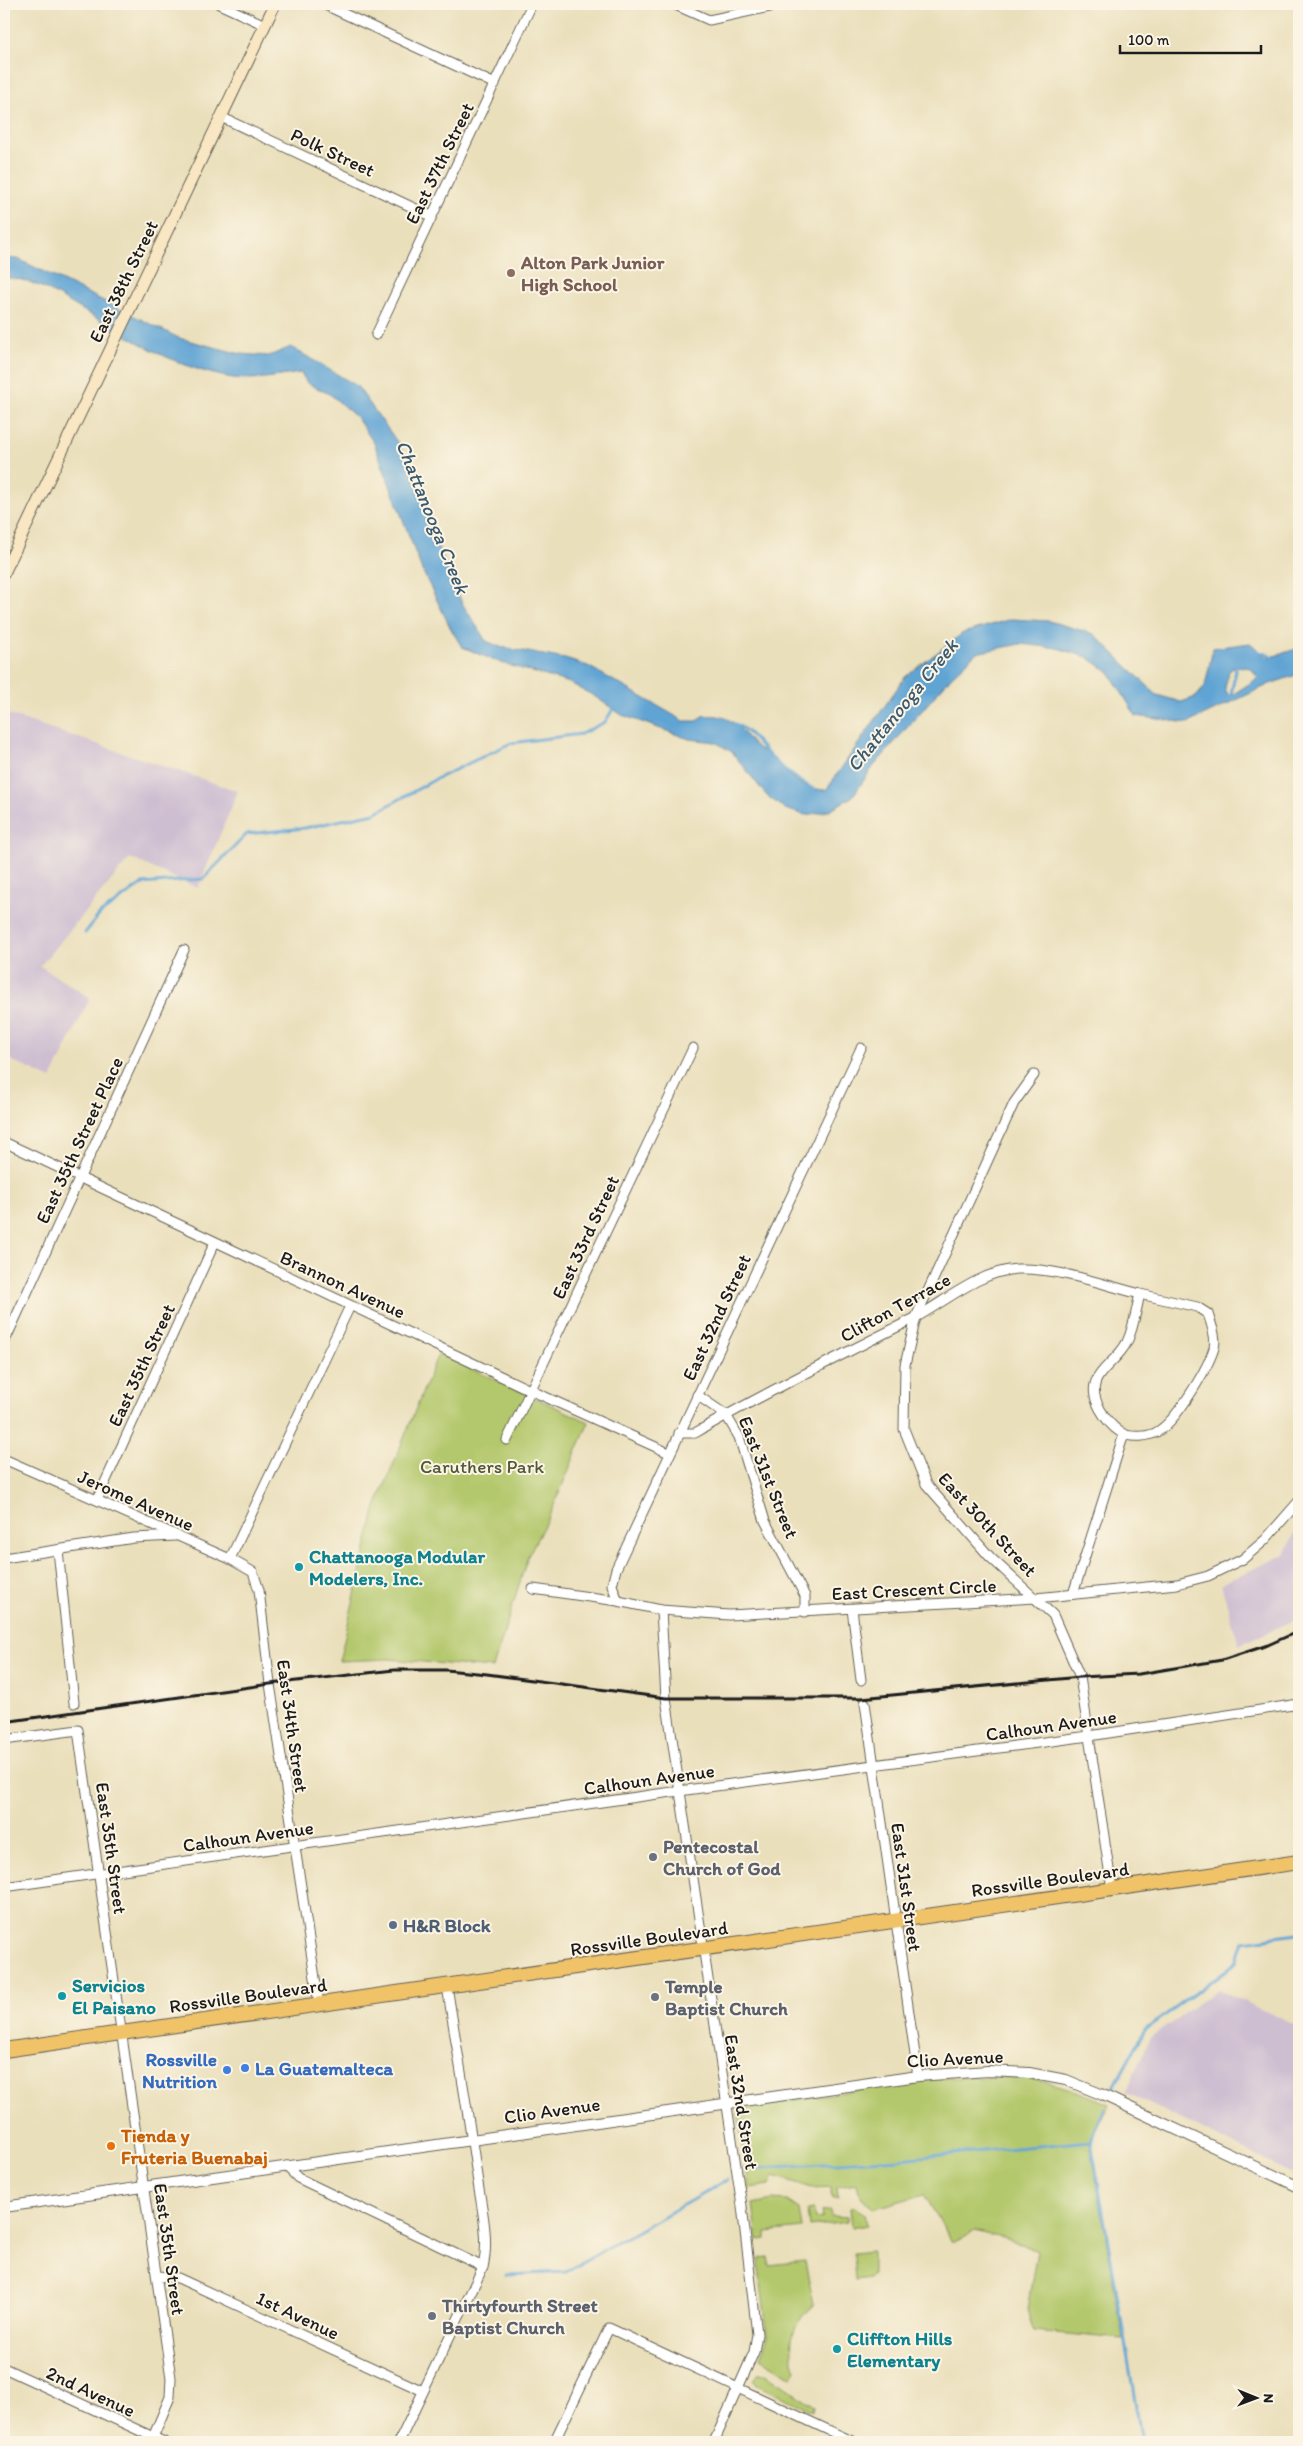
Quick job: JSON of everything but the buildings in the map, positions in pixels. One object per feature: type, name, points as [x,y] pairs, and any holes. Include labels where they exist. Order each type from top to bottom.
[{"type":"highway","name":"Rossville Boulevard","points":[[4,2050],[1299,1862]]},
{"type":"main road","name":"East 38th Street","points":[[4,573],[275,4]]},
{"type":"street","points":[[220,4],[265,25]]},
{"type":"street","points":[[323,4],[495,84]]},
{"type":"street","name":"East 37th Street","points":[[376,336],[532,4]]},
{"type":"street","points":[[673,4],[709,20],[784,4]]},
{"type":"street","name":"Polk Street","points":[[221,117],[431,216]]},
{"type":"street","name":"East 35th Street Place","points":[[4,1343],[184,950]]},
{"type":"street","name":"East 33rd Street","points":[[507,1440],[693,1048]]},
{"type":"street","name":"East 32nd Street","points":[[618,1601],[612,1585],[616,1569],[861,1048]]},
{"type":"street","name":"East 30th Street","points":[[1034,1075],[1014,1103],[916,1317],[905,1365],[903,1395],[904,1429],[912,1455],[926,1484],[990,1556],[1053,1615],[1067,1645],[1080,1677],[1112,1889]]},
{"type":"street","name":"Brannon Avenue","points":[[4,1142],[350,1306],[669,1453]]},
{"type":"street","name":"East 35th Street","points":[[97,1500],[215,1242]]},
{"type":"street","name":"Clifton Terrace","points":[[679,1433],[695,1433],[726,1415],[916,1317],[969,1285],[1016,1269],[1040,1270],[1197,1307],[1208,1314],[1214,1331],[1214,1346],[1188,1398],[1160,1431],[1136,1437],[1124,1434]]},
{"type":"street","points":[[1073,1594],[1124,1434],[1106,1419],[1096,1401],[1094,1388],[1096,1378],[1126,1343],[1133,1326],[1140,1294]]},
{"type":"street","points":[[230,1559],[350,1306]]},
{"type":"street","name":"East 31st Street","points":[[697,1395],[713,1404],[726,1415],[739,1437],[766,1521],[805,1596],[805,1612]]},
{"type":"street","name":"Jerome Avenue","points":[[4,1459],[230,1559],[253,1572]]},
{"type":"street","name":"East Crescent Circle","points":[[533,1589],[618,1601],[661,1610],[729,1615],[1036,1598],[1177,1584],[1208,1576],[1243,1559],[1265,1540],[1299,1501]]},
{"type":"street","points":[[4,1558],[134,1538],[178,1536]]},
{"type":"street","points":[[58,1550],[74,1703]]},
{"type":"street","name":"East 34th Street","points":[[253,1572],[259,1590],[270,1684],[319,2004]]},
{"type":"street","points":[[852,1609],[861,1680]]},
{"type":"street","name":"East 32nd Street","points":[[661,1610],[666,1698],[742,2206],[757,2334],[754,2352],[714,2442]]},
{"type":"street","name":"East 31st Street","points":[[865,1703],[872,1765],[918,2076]]},
{"type":"street","name":"Calhoun Avenue","points":[[4,1887],[679,1791],[1089,1736],[1299,1704]]},
{"type":"street","name":"East 35th Street","points":[[4,1740],[78,1730],[158,2276],[172,2388],[152,2440]]},
{"type":"street","points":[[399,2442],[483,2267],[486,2254],[486,2238],[472,2139],[448,1986]]},
{"type":"street","name":"Clio Avenue","points":[[4,2207],[918,2076],[988,2071],[1029,2073],[1066,2080],[1103,2095],[1299,2187]]},
{"type":"street","points":[[286,2166],[298,2178],[483,2267]]},
{"type":"street","name":"1st Avenue","points":[[158,2276],[178,2278],[423,2390]]},
{"type":"street","points":[[554,2442],[609,2328],[854,2442]]},
{"type":"street","name":"2nd Avenue","points":[[4,2368],[152,2440],[164,2442]]},
{"type":"shaded area","points":[[4,713],[238,791],[198,888],[130,858],[40,966],[90,998],[51,1079],[4,1057]]},
{"type":"shaded area","points":[[1299,1524],[1299,1618],[1239,1645],[1221,1584],[1285,1554]]},
{"type":"shaded area","points":[[1218,1989],[1299,2027],[1299,2177],[1125,2092],[1151,2037]]},
{"type":"green space","name":"Caruthers Park","points":[[438,1354],[589,1422],[551,1512],[528,1556],[493,1668],[389,1659],[339,1661],[376,1507]]},
{"type":"green space","points":[[996,2077],[1028,2079],[1065,2087],[1109,2104],[1090,2142],[1123,2339],[1034,2331],[1027,2310],[1037,2251],[1017,2242],[975,2231],[952,2242],[924,2194],[873,2209],[860,2195],[857,2184],[837,2187],[838,2198],[833,2198],[831,2187],[812,2188],[774,2176],[770,2185],[749,2188],[738,2114],[741,2108],[933,2078]]},
{"type":"green space","points":[[772,2200],[787,2201],[799,2209],[802,2228],[766,2232],[766,2239],[758,2240],[753,2204]]},
{"type":"green space","points":[[854,2207],[865,2214],[867,2225],[852,2228],[850,2208]]},
{"type":"green space","points":[[813,2209],[815,2219],[823,2218],[822,2211],[830,2210],[831,2216],[847,2217],[847,2222],[809,2227],[807,2210]]},
{"type":"green space","points":[[872,2251],[872,2275],[869,2278],[855,2280],[853,2253]]},
{"type":"green space","points":[[768,2257],[770,2265],[805,2261],[814,2305],[801,2319],[793,2334],[792,2352],[796,2370],[792,2377],[760,2358],[768,2336],[758,2262],[760,2258]]},
{"type":"green space","points":[[758,2374],[766,2374],[814,2406],[813,2411],[757,2385],[754,2381]]},
{"type":"water","points":[[4,258],[18,259],[179,338],[241,354],[269,356],[291,347],[357,386],[398,443],[411,469],[433,535],[462,603],[486,641],[501,647],[565,659],[588,666],[684,721],[697,721],[702,716],[720,716],[737,726],[755,746],[770,755],[795,780],[808,787],[826,790],[905,677],[963,633],[1011,619],[1049,621],[1094,634],[1157,695],[1181,702],[1196,697],[1205,686],[1213,648],[1250,643],[1268,658],[1299,648],[1299,674],[1270,684],[1188,723],[1136,716],[1109,672],[1087,657],[1057,648],[1020,644],[976,653],[951,677],[873,767],[852,797],[828,811],[818,813],[805,815],[785,809],[766,795],[732,752],[715,742],[689,739],[622,715],[594,696],[570,683],[501,663],[462,647],[422,570],[374,443],[356,417],[331,395],[307,383],[301,373],[250,379],[212,374],[154,351],[44,288],[25,281],[4,278]],"holes":[[[1236,666],[1251,668],[1258,678],[1229,697],[1225,688],[1229,671]]]},
{"type":"waterway","name":"Chattanooga Creek","points":[[1257,652],[1266,653],[1274,659]]},
{"type":"waterway","name":"Chattanooga Creek","points":[[1226,699],[1231,695],[1237,663]]},
{"type":"waterway","points":[[85,933],[100,914],[142,884],[203,879],[247,834],[305,828],[375,813],[434,780],[511,743],[581,734],[605,722],[615,706]]},
{"type":"waterway","name":"Chattanooga Creek","points":[[735,724],[748,733],[783,768],[815,790]]},
{"type":"waterway","points":[[1114,2087],[1145,2030],[1236,1963],[1243,1941],[1299,1934]]},
{"type":"waterway","points":[[1104,2109],[1091,2141],[1142,2442]]},
{"type":"waterway","points":[[746,2169],[898,2159],[1091,2141]]},
{"type":"waterway","points":[[506,2275],[566,2272],[727,2180]]},
{"type":"railway","points":[[4,1722],[270,1684],[394,1670],[446,1670],[487,1674],[666,1698],[861,1698],[1080,1677],[1139,1674],[1222,1660],[1268,1645],[1299,1631]]},
{"type":"place","name":"Alton Park Junior High School","points":[[511,273]]},
{"type":"place","name":"Chattanooga Modular Modelers, Inc.","points":[[299,1567]]},
{"type":"place","name":"Pentecostal Church of God","points":[[653,1857]]},
{"type":"place","name":"H&R Block","points":[[393,1925]]},
{"type":"place","name":"Servicios El Paisano","points":[[62,1996]]},
{"type":"place","name":"Temple Baptist Church","points":[[655,1997]]},
{"type":"place","name":"La Guatemalteca","points":[[245,2068]]},
{"type":"place","name":"Rossville Nutrition","points":[[227,2070]]},
{"type":"place","name":"Tienda y Fruteria Buenabaj","points":[[111,2146]]},
{"type":"place","name":"Thirtyfourth Street Baptist Church","points":[[432,2316]]},
{"type":"place","name":"Cliffton Hills Elementary","points":[[837,2349]]}]
